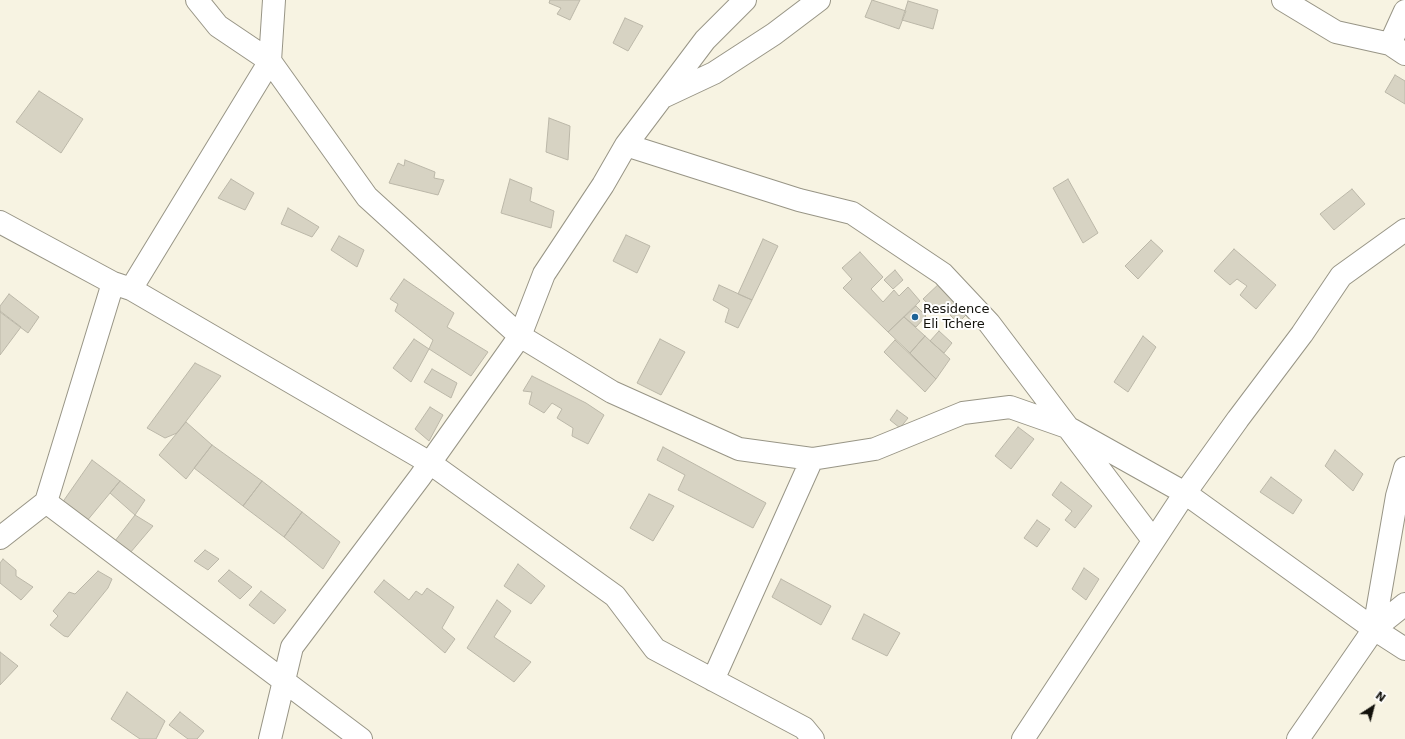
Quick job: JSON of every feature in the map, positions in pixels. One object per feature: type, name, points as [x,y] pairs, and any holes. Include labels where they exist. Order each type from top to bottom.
[{"type":"street","points":[[198,0],[218,26],[270,61],[367,197],[520,336],[612,392],[739,449],[812,459],[875,449],[963,413],[1010,407],[1067,427],[1185,493],[1374,629],[1405,649]]},
{"type":"street","points":[[0,538],[46,502],[122,286],[270,61],[274,0]]},
{"type":"street","points":[[270,739],[292,647],[430,463],[520,336],[544,274],[603,185],[626,145],[705,40],[745,0]]},
{"type":"street","points":[[662,97],[714,73],[774,34],[819,0]]},
{"type":"street","points":[[1283,0],[1336,32],[1398,49],[1405,11]]},
{"type":"street","points":[[626,145],[799,200],[852,213],[943,274],[989,323],[1153,540]]},
{"type":"street","points":[[0,222],[122,286],[430,463],[615,596],[655,649],[804,728],[813,739]]},
{"type":"street","points":[[1023,739],[1185,493],[1302,334],[1341,276],[1405,230]]},
{"type":"street","points":[[713,680],[812,459]]},
{"type":"street","points":[[1374,629],[1397,496],[1405,468]]},
{"type":"street","points":[[46,502],[361,739]]},
{"type":"street","points":[[1298,739],[1374,629],[1405,604]]},
{"type":"building","points":[[550,0],[580,0],[570,20],[557,14],[561,8],[549,3]]},
{"type":"building","points":[[872,0],[906,11],[899,29],[865,17]]},
{"type":"building","points":[[908,1],[938,10],[933,29],[902,20]]},
{"type":"building","points":[[625,18],[643,26],[628,51],[613,43]]},
{"type":"building","points":[[1395,75],[1405,81],[1405,104],[1385,92]]},
{"type":"building","points":[[39,91],[83,119],[61,153],[16,122]]},
{"type":"building","points":[[549,118],[570,126],[568,160],[546,152]]},
{"type":"building","points":[[405,160],[435,172],[434,178],[444,180],[438,195],[389,183],[398,163],[404,166]]},
{"type":"building","points":[[231,179],[254,193],[245,210],[218,198]]},
{"type":"building","points":[[510,179],[532,188],[530,201],[554,211],[551,228],[501,213]]},
{"type":"building","points":[[1068,179],[1098,233],[1083,243],[1053,188]]},
{"type":"building","points":[[1352,189],[1365,204],[1334,230],[1320,214]]},
{"type":"building","points":[[288,208],[319,227],[312,237],[281,224]]},
{"type":"building","points":[[626,235],[650,246],[637,273],[613,261]]},
{"type":"building","points":[[339,236],[364,250],[357,267],[331,250]]},
{"type":"building","points":[[763,239],[778,246],[752,300],[738,294]]},
{"type":"building","points":[[1151,240],[1163,251],[1138,279],[1125,266]]},
{"type":"building","points":[[1234,249],[1276,285],[1256,309],[1240,295],[1247,286],[1237,279],[1230,285],[1214,271]]},
{"type":"building","points":[[860,252],[883,277],[871,289],[883,302],[894,290],[899,296],[908,287],[920,301],[888,332],[843,288],[852,279],[842,268]]},
{"type":"building","points":[[895,270],[903,280],[893,289],[884,280]]},
{"type":"building","points":[[404,279],[454,313],[447,327],[488,352],[471,376],[429,349],[433,340],[395,311],[398,304],[390,299]]},
{"type":"building","points":[[942,281],[968,313],[958,323],[944,309],[939,314],[923,299]]},
{"type":"building","points":[[719,285],[752,300],[738,328],[725,322],[729,309],[713,300]]},
{"type":"building","points":[[9,294],[39,317],[28,333],[0,312],[0,306]]},
{"type":"building","name":"Residence Eli Tchere","points":[[916,306],[926,316],[916,327],[904,317]]},
{"type":"building","points":[[0,311],[21,327],[0,355]]},
{"type":"building","points":[[904,317],[925,336],[910,353],[888,332]]},
{"type":"building","points":[[939,331],[952,343],[944,353],[930,341]]},
{"type":"building","points":[[925,336],[950,359],[936,379],[910,353]]},
{"type":"building","points":[[1143,336],[1156,347],[1128,392],[1114,382]]},
{"type":"building","points":[[414,339],[429,349],[411,382],[393,368]]},
{"type":"building","points":[[660,339],[685,352],[661,395],[637,383]]},
{"type":"building","points":[[895,340],[936,379],[925,392],[884,352]]},
{"type":"building","points":[[195,363],[221,376],[177,433],[165,438],[147,428]]},
{"type":"building","points":[[432,369],[457,383],[451,398],[424,382]]},
{"type":"building","points":[[532,376],[586,403],[604,415],[588,444],[572,436],[573,428],[557,418],[562,409],[552,403],[544,413],[529,404],[532,392],[523,391]]},
{"type":"building","points":[[430,407],[443,415],[429,441],[415,429]]},
{"type":"building","points":[[897,410],[908,418],[900,428],[890,420]]},
{"type":"building","points":[[186,422],[212,445],[186,479],[159,455]]},
{"type":"building","points":[[1018,427],[1034,439],[1011,469],[995,456]]},
{"type":"building","points":[[212,445],[262,481],[243,506],[194,468]]},
{"type":"building","points":[[663,447],[766,503],[753,528],[678,490],[685,475],[657,460]]},
{"type":"building","points":[[1335,450],[1363,474],[1353,491],[1325,466]]},
{"type":"building","points":[[92,460],[120,481],[86,522],[62,503]]},
{"type":"building","points":[[1271,477],[1302,500],[1293,514],[1260,492]]},
{"type":"building","points":[[120,481],[145,500],[135,515],[110,493]]},
{"type":"building","points":[[262,481],[302,512],[284,537],[243,506]]},
{"type":"building","points":[[1061,482],[1092,506],[1075,528],[1065,520],[1072,511],[1052,495]]},
{"type":"building","points":[[649,494],[674,506],[653,541],[630,528]]},
{"type":"building","points":[[302,512],[340,542],[323,569],[284,537]]},
{"type":"building","points":[[135,515],[153,526],[130,553],[115,541]]},
{"type":"building","points":[[1037,520],[1050,529],[1037,547],[1024,538]]},
{"type":"building","points":[[205,550],[219,559],[208,570],[194,561]]},
{"type":"building","points":[[3,559],[16,570],[16,576],[33,587],[21,600],[0,583],[0,563]]},
{"type":"building","points":[[518,564],[545,586],[531,604],[504,586]]},
{"type":"building","points":[[1084,568],[1099,579],[1086,600],[1072,589]]},
{"type":"building","points":[[229,570],[252,587],[240,599],[218,581]]},
{"type":"building","points":[[98,571],[112,579],[108,588],[68,637],[64,636],[50,625],[58,616],[53,611],[69,592],[75,594]]},
{"type":"building","points":[[781,579],[831,606],[821,625],[772,597]]},
{"type":"building","points":[[384,580],[409,600],[416,591],[422,595],[427,588],[454,607],[442,628],[455,639],[445,653],[374,592]]},
{"type":"building","points":[[261,591],[286,610],[274,624],[249,605]]},
{"type":"building","points":[[497,600],[511,611],[494,637],[531,662],[514,682],[467,648]]},
{"type":"building","points":[[864,614],[900,633],[887,656],[852,639]]},
{"type":"building","points":[[0,652],[18,666],[0,685]]},
{"type":"building","points":[[127,692],[165,721],[156,739],[140,739],[111,719]]},
{"type":"building","points":[[180,712],[204,731],[197,739],[188,739],[169,725]]},
{"type":"place","name":"Residence Eli Tchere","points":[[915,317]]}]
